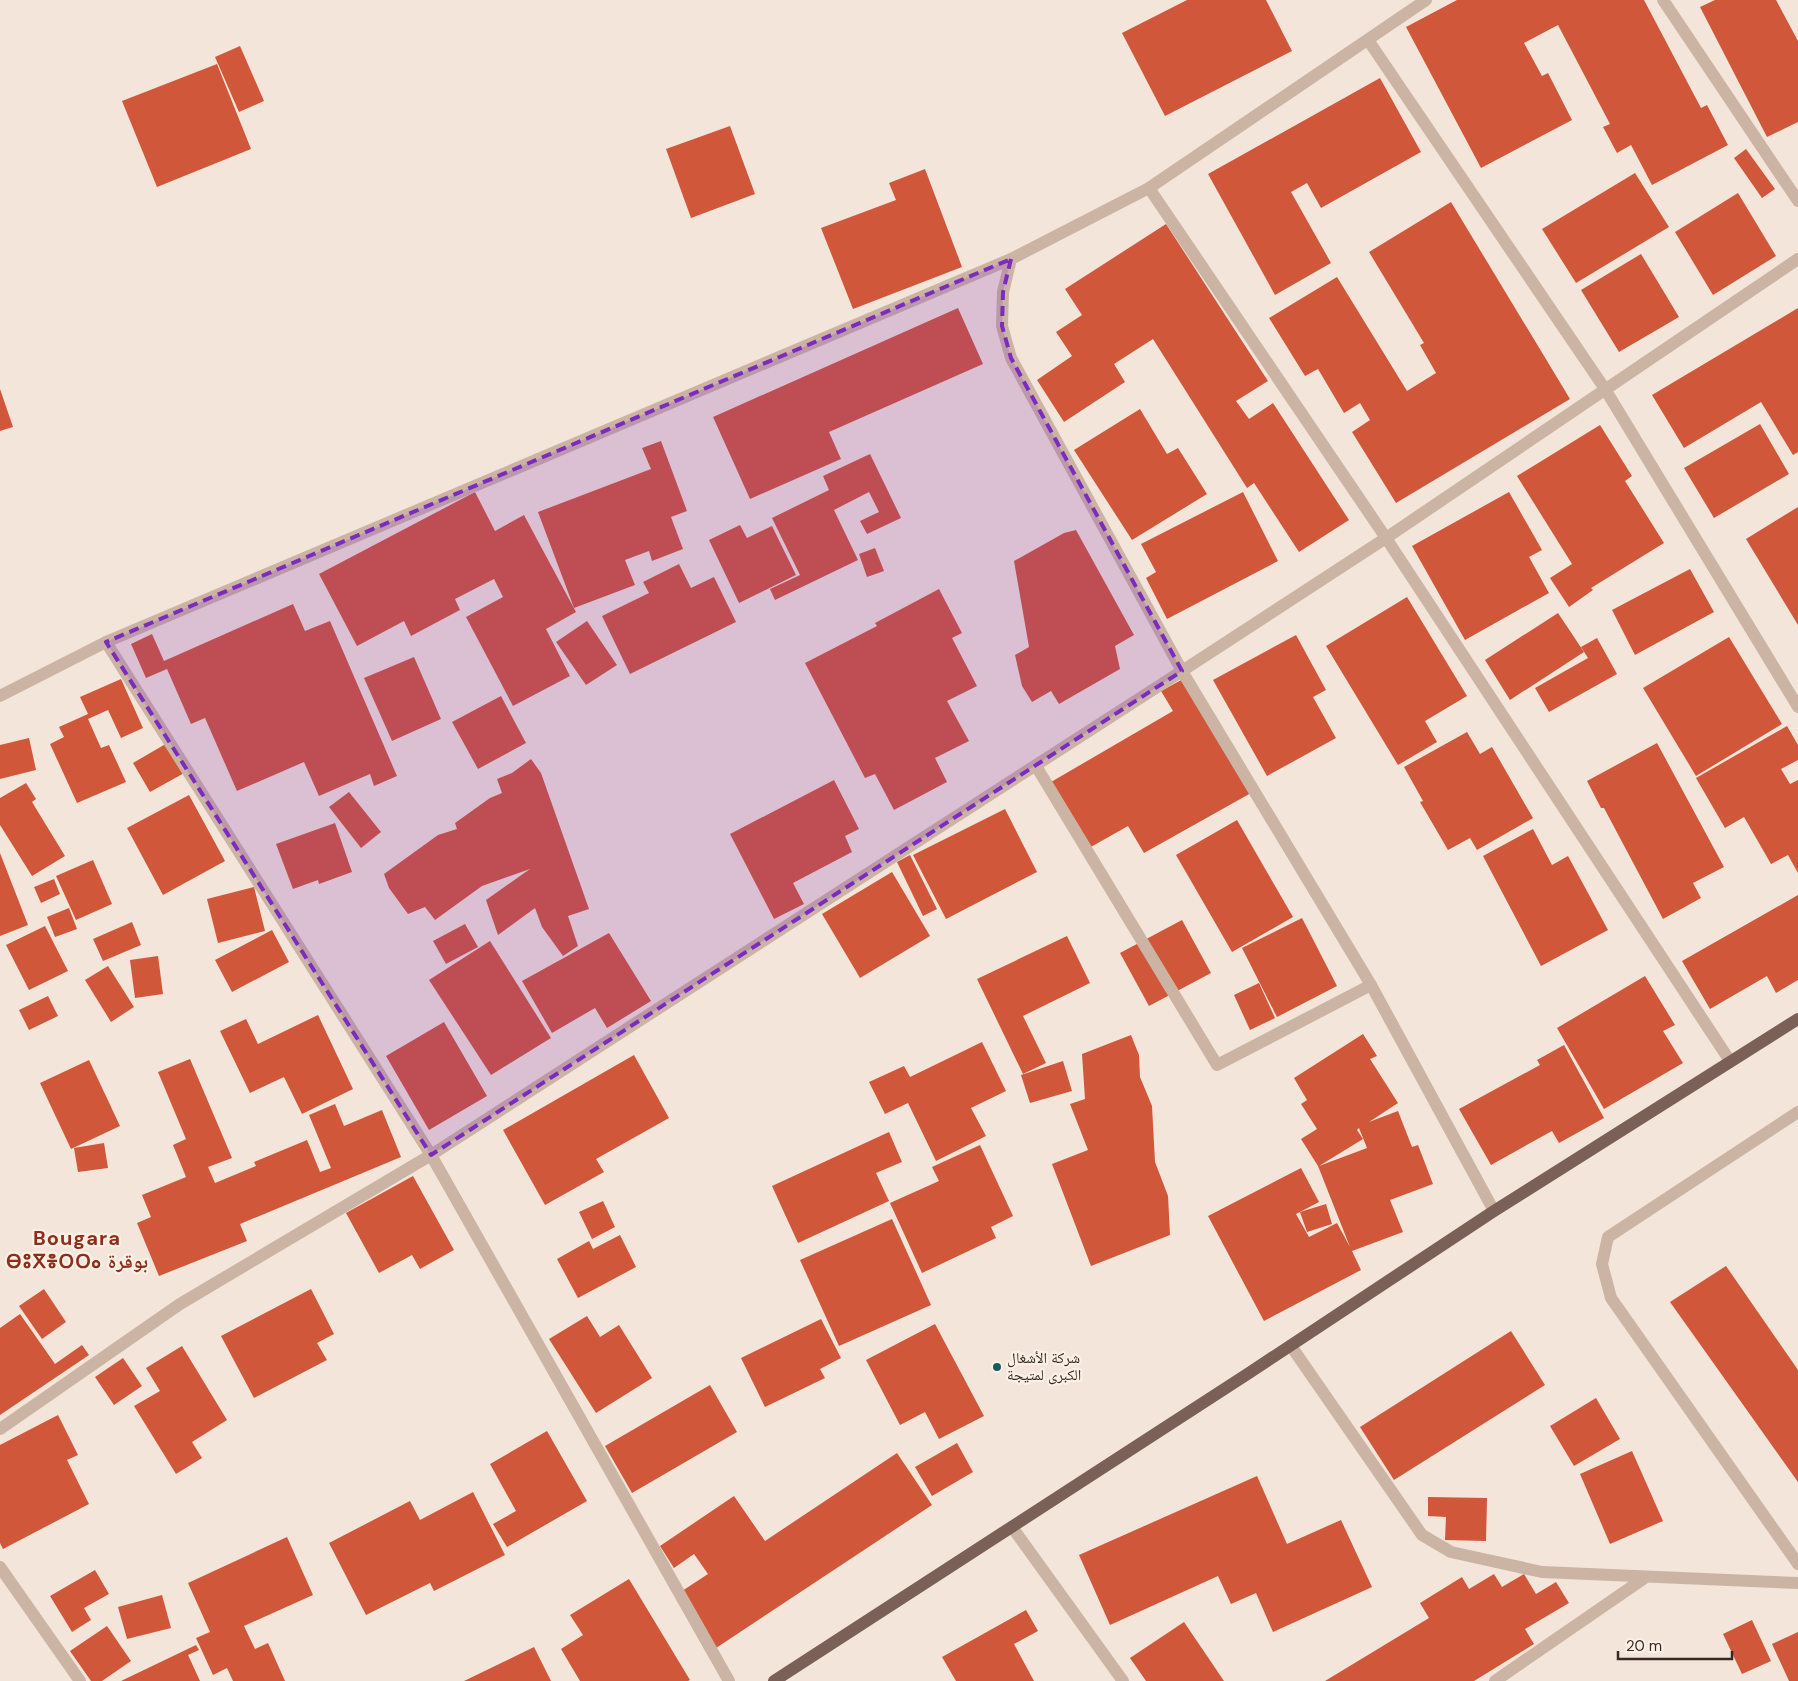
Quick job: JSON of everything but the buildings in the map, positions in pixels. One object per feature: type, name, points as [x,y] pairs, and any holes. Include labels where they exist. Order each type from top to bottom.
[{"type":"main road","points":[[774,1681],[1291,1346],[1494,1211],[1798,1019]]},
{"type":"street","points":[[0,696],[106,642],[1011,259],[1149,188],[1426,0]]},
{"type":"street","points":[[1663,0],[1798,201]]},
{"type":"street","points":[[1368,40],[1605,389],[1798,707]]},
{"type":"street","points":[[1149,188],[1386,538],[1730,1061]]},
{"type":"street","points":[[1011,259],[1003,292],[1002,326],[1011,358],[1182,671],[1371,985],[1494,1211]]},
{"type":"street","points":[[0,1429],[180,1304],[431,1155],[1182,671],[1386,538],[1798,259]]},
{"type":"street","points":[[106,642],[431,1155],[729,1681]]},
{"type":"street","points":[[1036,766],[1217,1066],[1371,985]]},
{"type":"street","points":[[1798,1112],[1608,1237],[1602,1264],[1611,1298],[1798,1564]]},
{"type":"street","points":[[1291,1346],[1422,1535],[1451,1552],[1542,1572],[1798,1583]]},
{"type":"street","points":[[1012,1526],[1123,1681]]},
{"type":"street","points":[[0,1567],[80,1681]]},
{"type":"street","points":[[1495,1681],[1646,1577]]},
{"type":"highlighted area","points":[[1011,259],[1003,292],[1002,326],[1011,358],[1182,671],[431,1155],[106,642]]},
{"type":"place","name":"شركة الأشغال الكبرى لمتيجة","points":[[997,1367]]},
{"type":"district","name":"Bougara ⴱⵓⴳⴻⵔⵔⴰ بوقرة","points":[[77,1250]]}]
